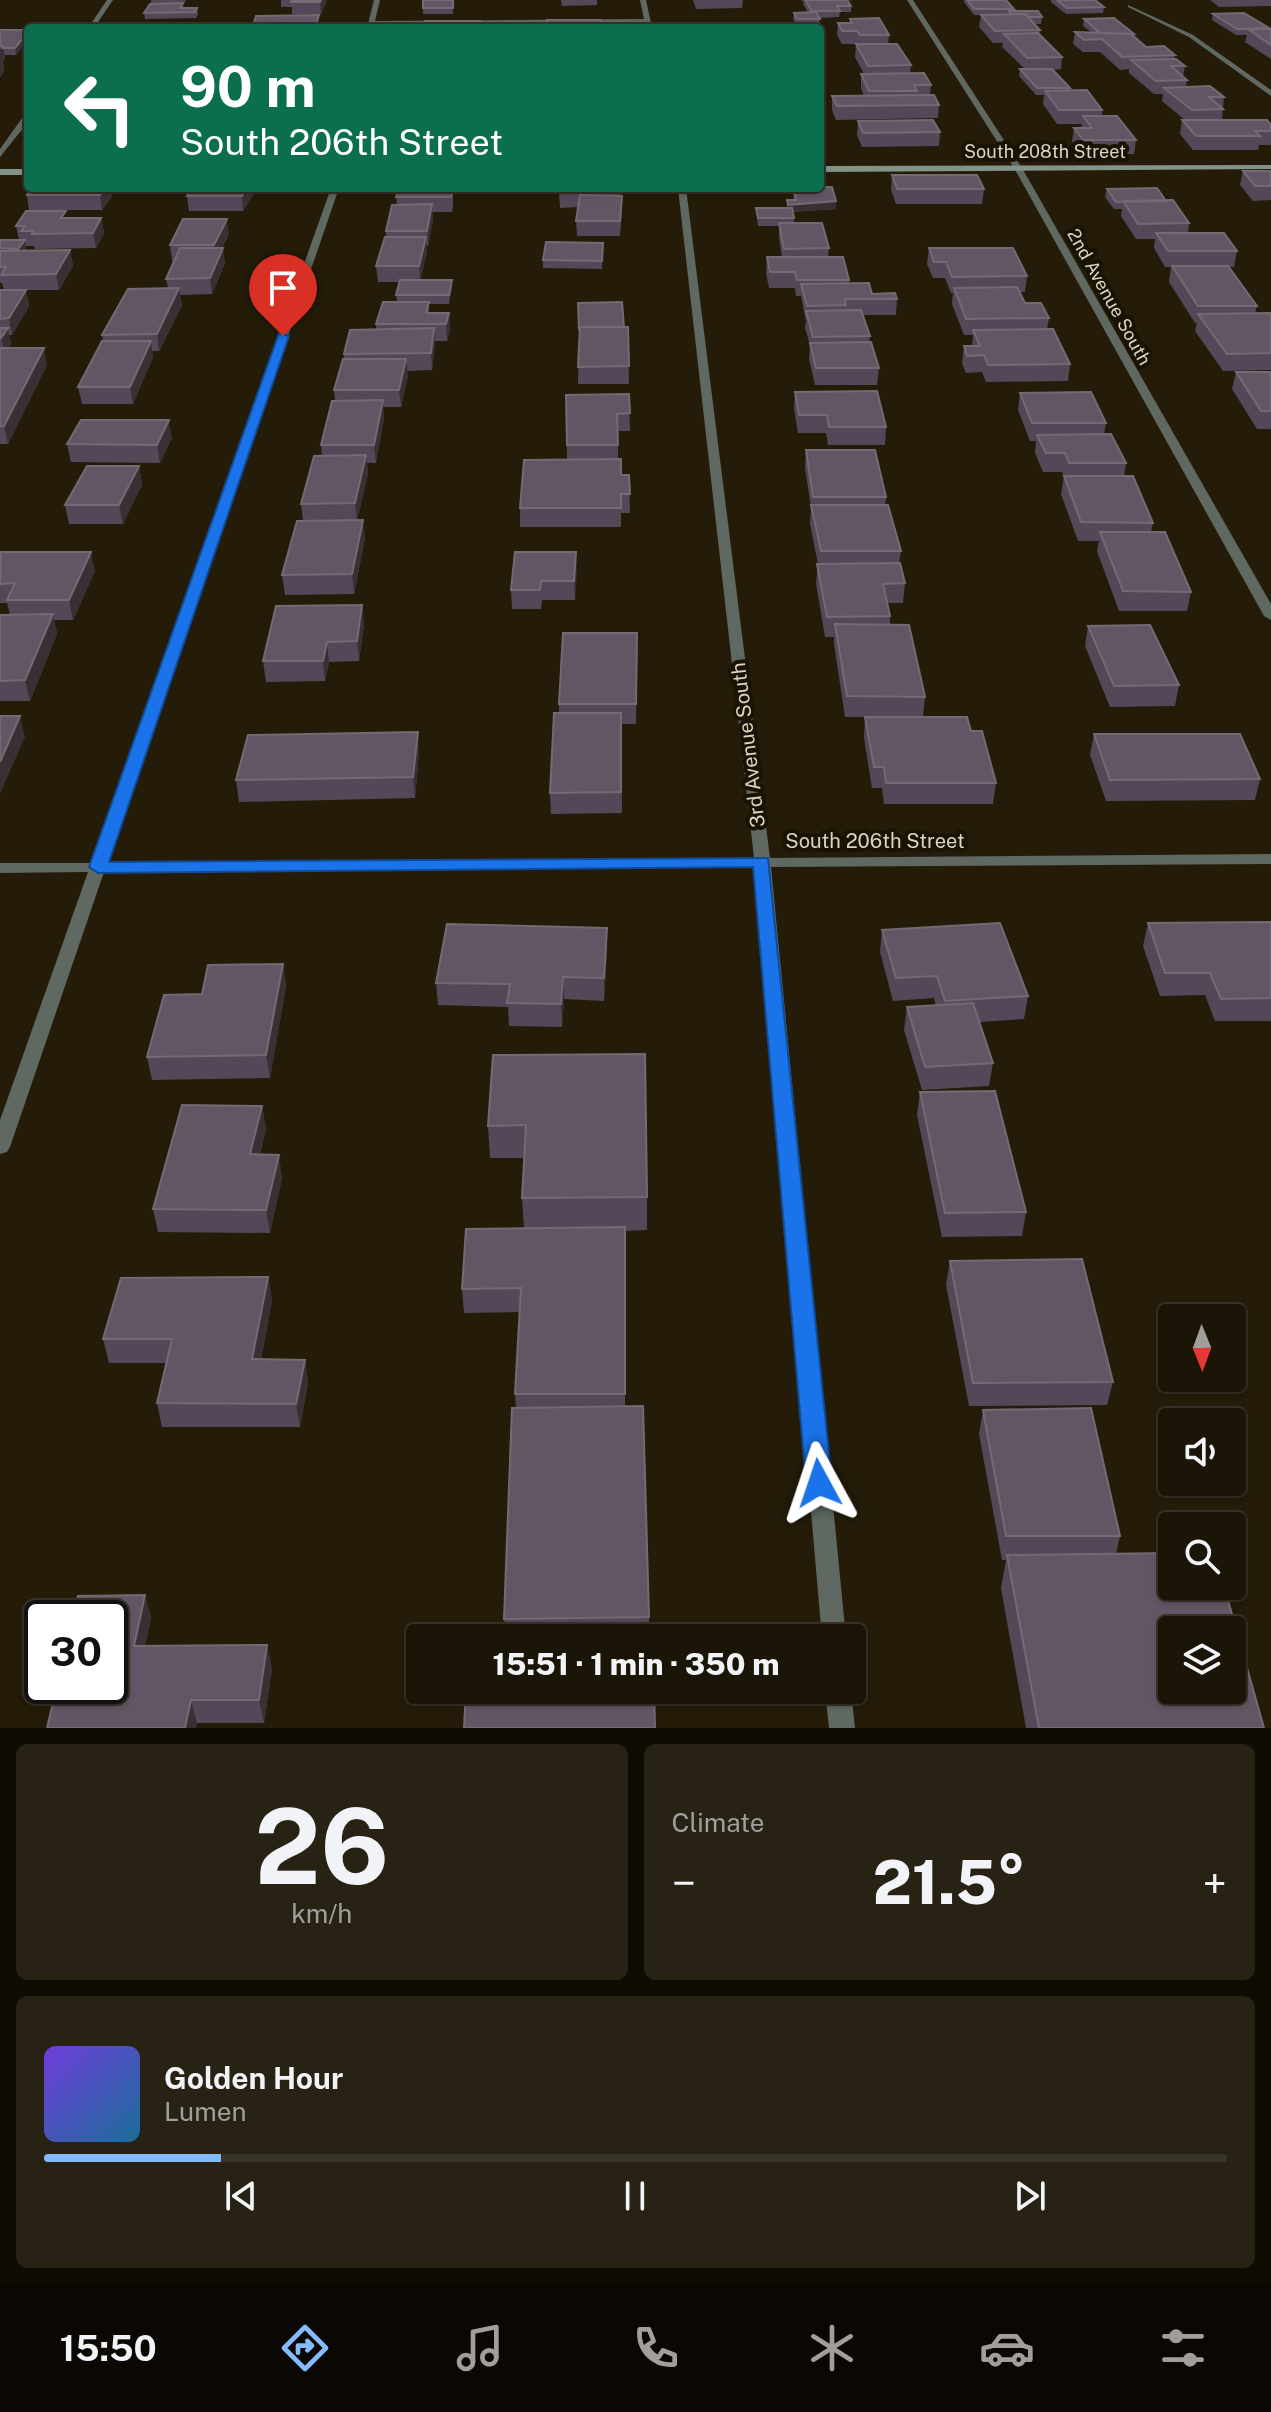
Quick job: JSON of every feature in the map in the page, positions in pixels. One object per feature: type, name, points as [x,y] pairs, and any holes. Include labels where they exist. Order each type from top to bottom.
[{"type":"street","points":[[94,24],[110,0]]},
{"type":"street","points":[[371,24],[377,0]]},
{"type":"street","points":[[643,0],[649,24]]},
{"type":"street","name":"2nd Avenue South","points":[[910,0],[1018,168],[1271,616]]},
{"type":"street","points":[[1130,6],[1191,36],[1271,94]]},
{"type":"street","points":[[0,155],[24,122]]},
{"type":"street","name":"South 208th Street","points":[[824,169],[1271,167]]},
{"type":"street","points":[[0,172],[24,172]]},
{"type":"street","points":[[0,1147],[334,192]]},
{"type":"street","name":"3rd Avenue South","points":[[682,192],[762,861],[833,1624]]},
{"type":"street","name":"South 206th Street","points":[[0,868],[1271,859]]},
{"type":"street","points":[[839,1704],[842,1728]]},
{"type":"building","points":[[292,0],[321,0],[291,2]]},
{"type":"building","points":[[423,0],[453,0],[453,8],[423,8]]},
{"type":"building","points":[[805,0],[847,0],[851,6],[837,6],[840,11],[812,11]]},
{"type":"building","points":[[967,0],[1006,0],[1014,9],[974,9]]},
{"type":"building","points":[[1057,0],[1095,0],[1104,7],[1067,8]]},
{"type":"building","points":[[183,3],[180,8],[197,8],[195,12],[144,13],[150,4]]},
{"type":"building","points":[[1009,11],[1038,11],[1042,17],[1011,14]]},
{"type":"building","points":[[816,12],[820,19],[797,19],[794,13]]},
{"type":"building","points":[[1244,13],[1269,28],[1237,29],[1213,14]]},
{"type":"building","points":[[1025,14],[1040,30],[995,31],[981,15]]},
{"type":"building","points":[[319,15],[316,24],[253,24],[256,16]]},
{"type":"building","points":[[879,18],[889,35],[860,35],[857,31],[842,31],[838,23],[852,23],[850,19]]},
{"type":"building","points":[[1114,18],[1134,34],[1100,33],[1084,19]]},
{"type":"building","points":[[547,20],[601,20],[602,24],[548,24]]},
{"type":"building","points":[[425,21],[481,21],[481,24],[425,24]]},
{"type":"building","points":[[1248,29],[1271,29],[1271,45]]},
{"type":"building","points":[[0,30],[24,30],[24,37],[15,48],[0,46]]},
{"type":"building","points":[[1075,32],[1131,34],[1146,47],[1164,46],[1175,55],[1122,57],[1102,39],[1084,40]]},
{"type":"building","points":[[1038,33],[1062,57],[1027,58],[1004,34]]},
{"type":"building","points":[[856,44],[897,44],[911,65],[868,66]]},
{"type":"building","points":[[1176,59],[1185,66],[1171,66],[1187,80],[1156,81],[1131,60]]},
{"type":"building","points":[[1020,69],[1052,69],[1070,88],[1037,88]]},
{"type":"building","points":[[924,73],[931,85],[914,85],[917,91],[869,91],[861,74]]},
{"type":"building","points":[[1210,86],[1224,97],[1209,97],[1223,109],[1192,110],[1164,88]]},
{"type":"building","points":[[1087,90],[1102,110],[1059,110],[1045,91]]},
{"type":"building","points":[[934,95],[939,105],[837,106],[832,96]]},
{"type":"building","points":[[1083,116],[1117,116],[1136,140],[1083,140],[1074,128],[1092,128]]},
{"type":"building","points":[[933,120],[940,132],[863,133],[858,121]]},
{"type":"building","points":[[1182,120],[1267,120],[1271,131],[1255,131],[1260,136],[1196,136]]},
{"type":"building","points":[[1243,171],[1271,171],[1271,186],[1255,186]]},
{"type":"building","points":[[892,175],[977,175],[984,189],[897,189]]},
{"type":"building","points":[[824,187],[832,187],[836,201],[788,205],[787,200],[796,200],[794,192],[824,192]]},
{"type":"building","points":[[1157,188],[1166,201],[1116,202],[1107,189]]},
{"type":"building","points":[[29,192],[102,192],[100,195],[27,195]]},
{"type":"building","points":[[190,192],[244,192],[242,196],[187,196]]},
{"type":"building","points":[[398,192],[453,192],[451,197],[396,197]]},
{"type":"building","points":[[580,195],[622,196],[620,221],[576,221]]},
{"type":"building","points":[[1173,200],[1189,223],[1138,224],[1123,201]]},
{"type":"building","points":[[432,204],[427,231],[386,231],[392,205]]},
{"type":"building","points":[[756,208],[792,208],[794,218],[758,218]]},
{"type":"building","points":[[26,211],[66,211],[61,218],[101,218],[93,233],[32,234],[33,231],[21,231],[25,226],[16,226]]},
{"type":"building","points":[[183,219],[227,219],[214,245],[170,245]]},
{"type":"building","points":[[779,223],[822,223],[829,248],[784,249]]},
{"type":"building","points":[[1156,233],[1224,233],[1237,251],[1168,251]]},
{"type":"building","points":[[385,237],[426,237],[419,266],[376,266]]},
{"type":"building","points":[[0,240],[25,240],[18,249],[0,248]]},
{"type":"building","points":[[546,242],[603,243],[602,261],[543,260]]},
{"type":"building","points":[[180,248],[223,248],[210,278],[166,279]]},
{"type":"building","points":[[929,248],[1013,248],[1027,276],[952,277],[946,262],[934,262]]},
{"type":"building","points":[[70,250],[56,274],[1,275],[6,267],[0,267],[0,251]]},
{"type":"building","points":[[767,257],[843,257],[849,280],[797,280],[795,272],[770,272]]},
{"type":"building","points":[[1172,266],[1228,266],[1257,306],[1198,306]]},
{"type":"building","points":[[400,280],[452,280],[449,295],[396,295]]},
{"type":"building","points":[[869,283],[872,294],[895,293],[897,299],[845,299],[846,305],[807,306],[801,284]]},
{"type":"building","points":[[1017,287],[1025,303],[1041,303],[1049,318],[966,319],[954,288]]},
{"type":"building","points":[[179,288],[157,334],[102,335],[128,289]]},
{"type":"building","points":[[0,290],[26,290],[9,318],[0,319]]},
{"type":"building","points":[[383,302],[429,302],[426,313],[449,313],[446,324],[376,324]]},
{"type":"building","points":[[622,302],[624,327],[580,327],[579,330],[578,303]]},
{"type":"building","points":[[861,310],[870,336],[813,337],[806,311]]},
{"type":"building","points":[[1271,313],[1271,353],[1227,354],[1198,314]]},
{"type":"building","points":[[580,327],[628,327],[629,366],[578,367]]},
{"type":"building","points":[[0,328],[8,328],[1,338],[0,338]]},
{"type":"building","points":[[434,328],[431,353],[344,354],[350,330]]},
{"type":"building","points":[[1053,329],[1070,364],[988,365],[984,355],[967,356],[964,346],[980,346],[973,330]]},
{"type":"building","points":[[102,341],[151,341],[130,387],[78,387]]},
{"type":"building","points":[[871,342],[879,368],[816,368],[810,343]]},
{"type":"building","points":[[0,348],[44,348],[4,426],[0,426]]},
{"type":"building","points":[[343,359],[406,359],[399,390],[334,390]]},
{"type":"building","points":[[1236,372],[1271,372],[1271,411],[1261,411]]},
{"type":"building","points":[[877,391],[886,427],[829,427],[827,415],[799,415],[795,392]]},
{"type":"building","points":[[1091,392],[1106,423],[1032,423],[1020,393]]},
{"type":"building","points":[[629,394],[630,413],[617,414],[618,445],[567,445],[566,395]]},
{"type":"building","points":[[383,400],[374,445],[321,445],[332,401]]},
{"type":"building","points":[[81,420],[169,420],[157,445],[67,444]]},
{"type":"building","points":[[1111,434],[1126,463],[1069,463],[1065,453],[1046,453],[1037,435]]},
{"type":"building","points":[[806,450],[875,450],[886,497],[813,497]]},
{"type":"building","points":[[366,455],[355,503],[301,504],[314,456]]},
{"type":"building","points":[[621,459],[621,475],[629,475],[630,494],[621,494],[621,508],[520,508],[524,460]]},
{"type":"building","points":[[87,466],[139,466],[119,505],[65,505]]},
{"type":"building","points":[[1064,476],[1133,476],[1153,523],[1081,522]]},
{"type":"building","points":[[811,505],[888,505],[901,551],[821,551]]},
{"type":"building","points":[[363,520],[352,574],[282,575],[297,521]]},
{"type":"building","points":[[1100,532],[1165,532],[1191,592],[1123,591]]},
{"type":"building","points":[[1,552],[91,552],[69,600],[7,600],[15,583],[0,584]]},
{"type":"building","points":[[515,552],[576,552],[574,581],[541,581],[540,590],[511,590]]},
{"type":"building","points":[[900,563],[905,583],[883,584],[890,616],[827,617],[817,564]]},
{"type":"building","points":[[362,605],[357,641],[327,642],[323,661],[263,661],[276,606]]},
{"type":"building","points":[[53,614],[25,680],[0,681],[0,615]]},
{"type":"building","points":[[835,624],[909,625],[925,697],[847,696]]},
{"type":"building","points":[[1150,625],[1179,685],[1114,686],[1088,626]]},
{"type":"building","points":[[563,633],[637,633],[636,704],[559,704]]},
{"type":"building","points":[[554,713],[621,713],[621,792],[550,793]]},
{"type":"building","points":[[0,716],[20,716],[0,762]]},
{"type":"building","points":[[865,717],[967,717],[971,731],[982,731],[996,783],[886,783],[884,767],[874,767]]},
{"type":"building","points":[[418,732],[413,777],[236,780],[248,735]]},
{"type":"building","points":[[1094,734],[1240,734],[1260,779],[1110,780]]},
{"type":"building","points":[[1271,922],[1271,998],[1221,999],[1210,973],[1165,973],[1148,923]]},
{"type":"building","points":[[1000,923],[1028,996],[945,1001],[937,976],[896,978],[882,930]]},
{"type":"building","points":[[447,924],[607,928],[604,978],[563,977],[561,1004],[507,1003],[510,984],[436,983]]},
{"type":"building","points":[[283,964],[266,1055],[147,1057],[164,995],[202,994],[208,965]]},
{"type":"building","points":[[973,1003],[993,1063],[925,1067],[907,1007]]},
{"type":"building","points":[[645,1054],[647,1197],[522,1198],[526,1125],[488,1126],[493,1055]]},
{"type":"building","points":[[995,1091],[1026,1212],[945,1213],[920,1092]]},
{"type":"building","points":[[182,1105],[262,1106],[250,1154],[279,1155],[266,1210],[153,1209]]},
{"type":"building","points":[[625,1227],[625,1394],[515,1394],[521,1288],[462,1289],[466,1229]]},
{"type":"building","points":[[1082,1259],[1113,1382],[973,1383],[950,1261]]},
{"type":"building","points":[[268,1277],[252,1359],[305,1360],[296,1404],[157,1403],[172,1339],[103,1339],[121,1278]]},
{"type":"building","points":[[643,1406],[649,1617],[504,1619],[512,1408]]},
{"type":"building","points":[[1091,1408],[1120,1536],[1006,1536],[983,1410]]},
{"type":"building","points":[[1158,1553],[1158,1600],[1228,1600],[1232,1616],[1158,1616],[1158,1704],[1246,1704],[1246,1664],[1264,1728],[1039,1728],[1007,1555]]},
{"type":"building","points":[[145,1595],[134,1646],[267,1645],[259,1700],[191,1700],[185,1728],[47,1728],[53,1704],[128,1704],[128,1600],[77,1600],[78,1596]]},
{"type":"building","points":[[465,1704],[654,1704],[655,1728],[464,1728]]},
{"type":"route","points":[[283,336],[98,867],[762,861],[819,1483]]}]
